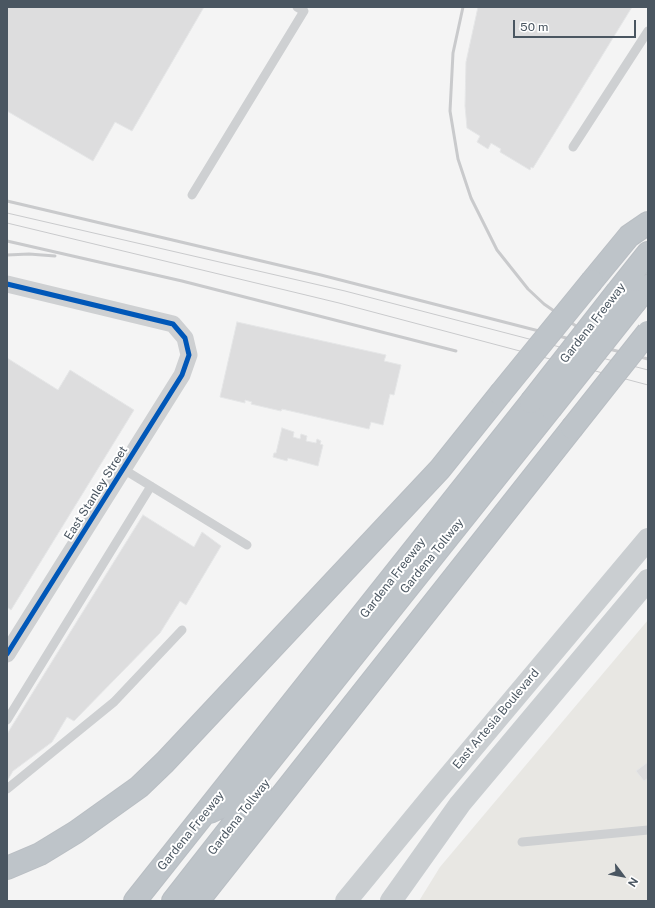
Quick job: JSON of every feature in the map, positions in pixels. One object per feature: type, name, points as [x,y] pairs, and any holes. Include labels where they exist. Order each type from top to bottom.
[{"type":"highway","points":[[7,868],[40,854],[76,832],[138,787],[166,762],[440,469],[629,236],[648,222]]},
{"type":"highway","name":"Gardena Freeway","points":[[634,293],[648,253]]},
{"type":"highway","name":"Gardena Tollway","points":[[205,814],[240,798],[541,405],[634,293]]},
{"type":"highway","points":[[198,901],[648,332]]},
{"type":"highway","name":"Gardena Tollway","points":[[173,901],[460,540],[497,522]]},
{"type":"highway","name":"Gardena Freeway","points":[[135,901],[205,814]]},
{"type":"main road","name":"East Artesia Boulevard","points":[[346,901],[438,788],[640,563],[648,539]]},
{"type":"main road","points":[[391,901],[460,804],[648,580]]},
{"type":"main road","points":[[438,788],[460,804]]},
{"type":"street","name":"East Stanley Street","points":[[7,284],[173,324],[186,338],[189,355],[182,375],[7,654]]},
{"type":"lane","points":[[192,195],[304,11],[297,7]]},
{"type":"lane","points":[[573,147],[648,31]]},
{"type":"lane","points":[[123,469],[247,545]]},
{"type":"lane","points":[[7,720],[151,486]]},
{"type":"lane","points":[[7,789],[114,702],[182,630]]},
{"type":"lane","points":[[522,842],[648,830]]},
{"type":"shaded area","points":[[648,620],[648,901],[419,901],[440,867]]},
{"type":"building","points":[[7,7],[204,7],[132,131],[115,122],[93,161],[7,111]]},
{"type":"building","points":[[478,7],[632,7],[533,168],[531,167],[530,170],[500,152],[501,149],[491,143],[488,149],[477,142],[480,136],[467,128],[465,106],[466,62]]},
{"type":"building","points":[[237,322],[386,355],[384,361],[401,365],[394,395],[390,394],[383,425],[371,422],[369,429],[282,409],[281,411],[251,404],[252,402],[245,400],[245,403],[220,397]]},
{"type":"building","points":[[7,358],[58,390],[70,370],[134,410],[11,610],[7,607]]},
{"type":"building","points":[[282,428],[294,432],[293,437],[300,439],[301,434],[307,436],[306,441],[316,443],[317,439],[321,441],[320,444],[323,445],[318,466],[288,458],[287,461],[273,457],[274,453],[276,453]]},
{"type":"building","points":[[143,515],[194,547],[202,532],[221,546],[186,605],[180,601],[160,633],[74,721],[67,717],[52,742],[13,771],[7,781],[7,734]]},
{"type":"building","points":[[648,762],[648,778],[644,781],[636,771]]},
{"type":"tram line","points":[[7,213],[345,291],[648,370]]},
{"type":"tram line","points":[[7,223],[339,303],[648,385]]},
{"type":"railway","points":[[463,7],[453,53],[450,111],[458,159],[471,198],[497,250],[528,289],[544,304],[570,322],[591,336],[612,346]]},
{"type":"railway","points":[[7,201],[321,275],[648,359]]},
{"type":"railway","points":[[7,241],[182,281],[456,351]]},
{"type":"railway","points":[[7,255],[29,254],[55,256]]},
{"type":"cycle path","points":[[7,284],[173,324],[185,338],[189,355],[182,375],[7,654]]}]
